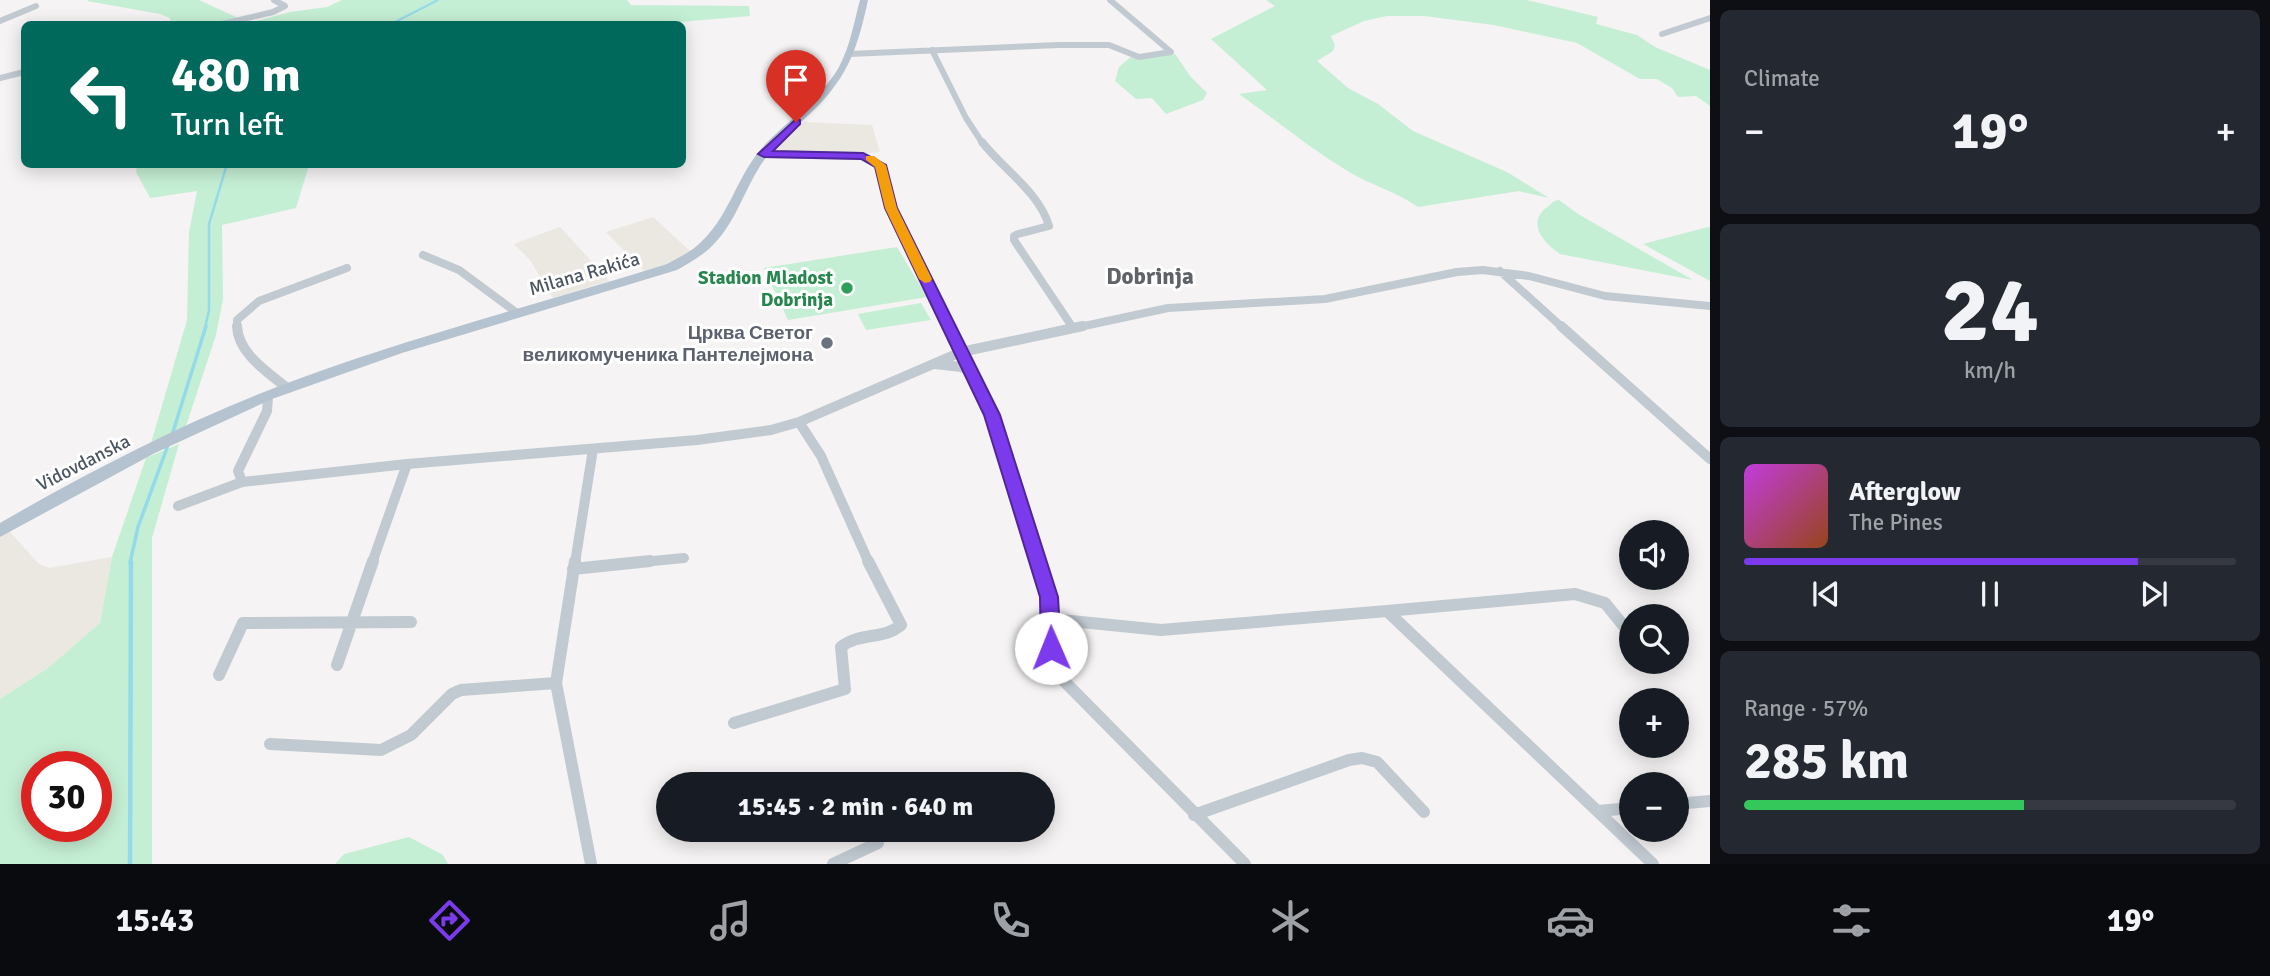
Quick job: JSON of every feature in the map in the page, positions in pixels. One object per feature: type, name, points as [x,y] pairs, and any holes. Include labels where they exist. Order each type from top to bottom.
[{"type":"main road","name":"Milana Rakića","points":[[189,432],[287,388],[692,258],[717,234],[764,154],[831,84],[849,54],[864,0]]},
{"type":"main road","name":"Vidovdanska","points":[[0,531],[189,432]]},
{"type":"street","points":[[235,21],[273,12],[285,6],[274,0]]},
{"type":"street","points":[[849,54],[1109,45],[1139,57],[1171,52],[1110,0]]},
{"type":"street","points":[[0,21],[36,6]]},
{"type":"street","points":[[1662,34],[1710,18]]},
{"type":"street","points":[[932,50],[977,137],[1032,198],[1048,220],[1049,226],[1045,229],[1019,233],[1014,236],[1014,240],[1073,328]]},
{"type":"street","points":[[0,78],[21,73]]},
{"type":"street","points":[[764,154],[863,156],[880,165],[891,208],[992,415],[1049,597],[1051,648],[1055,668],[1065,682],[1245,864]]},
{"type":"street","points":[[423,255],[434,256],[517,313]]},
{"type":"street","points":[[287,388],[244,346],[237,332],[237,320],[251,307],[288,288],[332,276],[347,268]]},
{"type":"street","points":[[178,506],[242,482],[771,430],[799,422],[927,364],[961,352],[1168,308],[1325,299],[1469,270],[1499,270],[1605,296],[1710,306]]},
{"type":"street","points":[[1499,270],[1710,459]]},
{"type":"street","points":[[927,364],[961,367],[970,371]]},
{"type":"street","points":[[242,482],[238,471],[267,411],[268,397]]},
{"type":"street","points":[[734,723],[845,689],[841,647],[850,639],[893,632],[901,625],[858,543],[821,456],[799,422]]},
{"type":"street","points":[[591,864],[556,683],[593,449]]},
{"type":"street","points":[[337,665],[407,464]]},
{"type":"street","points":[[573,569],[684,558]]},
{"type":"street","points":[[1051,619],[1161,630],[1575,594],[1588,595],[1605,603],[1619,620]]},
{"type":"street","points":[[1387,611],[1653,864]]},
{"type":"street","points":[[219,675],[243,623],[411,622]]},
{"type":"street","points":[[270,744],[381,750],[393,748],[452,694],[461,690],[556,683]]},
{"type":"street","points":[[1194,815],[1349,760],[1362,758],[1377,762],[1424,812]]},
{"type":"street","points":[[1689,803],[1710,801]]},
{"type":"street","points":[[1598,811],[1619,809]]},
{"type":"street","points":[[833,864],[878,843]]},
{"type":"shaded area","points":[[804,122],[872,125],[880,152],[772,153]]},
{"type":"shaded area","points":[[653,217],[691,252],[673,262],[644,271],[606,232]]},
{"type":"shaded area","points":[[560,227],[609,281],[553,298],[530,260],[514,244]]},
{"type":"shaded area","points":[[8,530],[39,564],[49,568],[112,557],[100,623],[48,668],[0,699],[0,535]]},
{"type":"green space","points":[[199,0],[245,21],[170,21],[170,18],[160,14],[87,1]]},
{"type":"green space","points":[[342,0],[627,0],[631,5],[749,6],[750,16],[686,22],[256,21],[290,12],[327,7]]},
{"type":"green space","points":[[1266,0],[1527,0],[1598,17],[1596,24],[1637,35],[1655,47],[1710,70],[1710,106],[1696,96],[1678,97],[1672,88],[1657,79],[1640,79],[1577,43],[1494,25],[1424,16],[1387,16],[1364,21],[1331,36],[1335,46],[1333,51],[1317,61],[1348,88],[1378,104],[1413,131],[1507,172],[1549,198],[1519,191],[1418,207],[1359,178],[1308,145],[1239,94],[1267,90],[1211,39],[1275,6]]},
{"type":"green space","points":[[1175,54],[1190,76],[1207,93],[1203,100],[1166,114],[1152,98],[1136,99],[1115,81],[1119,67],[1131,57],[1139,59]]},
{"type":"green space","points":[[136,168],[308,168],[296,208],[222,225],[223,299],[216,335],[186,426],[151,443],[187,320],[189,232],[197,191],[150,198]]},
{"type":"green space","points":[[1559,200],[1578,214],[1693,280],[1560,254],[1544,239],[1538,227],[1540,214]]},
{"type":"green space","points":[[1708,227],[1710,281],[1643,244]]},
{"type":"green space","name":"Stadion Mladost Dobrinja","points":[[897,247],[927,297],[788,320],[764,268]]},
{"type":"green space","points":[[921,303],[931,320],[866,330],[858,314]]},
{"type":"green space","points":[[179,444],[152,538],[152,864],[0,864],[0,699],[48,668],[100,623],[112,557],[146,458]]},
{"type":"green space","points":[[409,837],[443,855],[448,864],[335,864],[344,854]]},
{"type":"waterway","points":[[397,21],[438,0]]},
{"type":"waterway","points":[[205,328],[209,310],[209,224],[226,168]]},
{"type":"waterway","points":[[172,435],[206,326]]},
{"type":"waterway","points":[[130,563],[138,527],[168,445]]},
{"type":"waterway","points":[[130,864],[131,561]]},
{"type":"slow traffic","points":[[870,158],[880,165],[885,176],[891,208],[925,279]]},
{"type":"place","name":"Stadion Mladost Dobrinja","points":[[847,288]]},
{"type":"place","name":"Црква Светог великомученика Пантелејмона","points":[[827,343]]},
{"type":"district","name":"Dobrinja","points":[[1150,276]]},
{"type":"route","points":[[796,122],[764,154],[863,156],[880,165],[885,176],[891,208],[992,415],[1049,597],[1051,648]]}]
